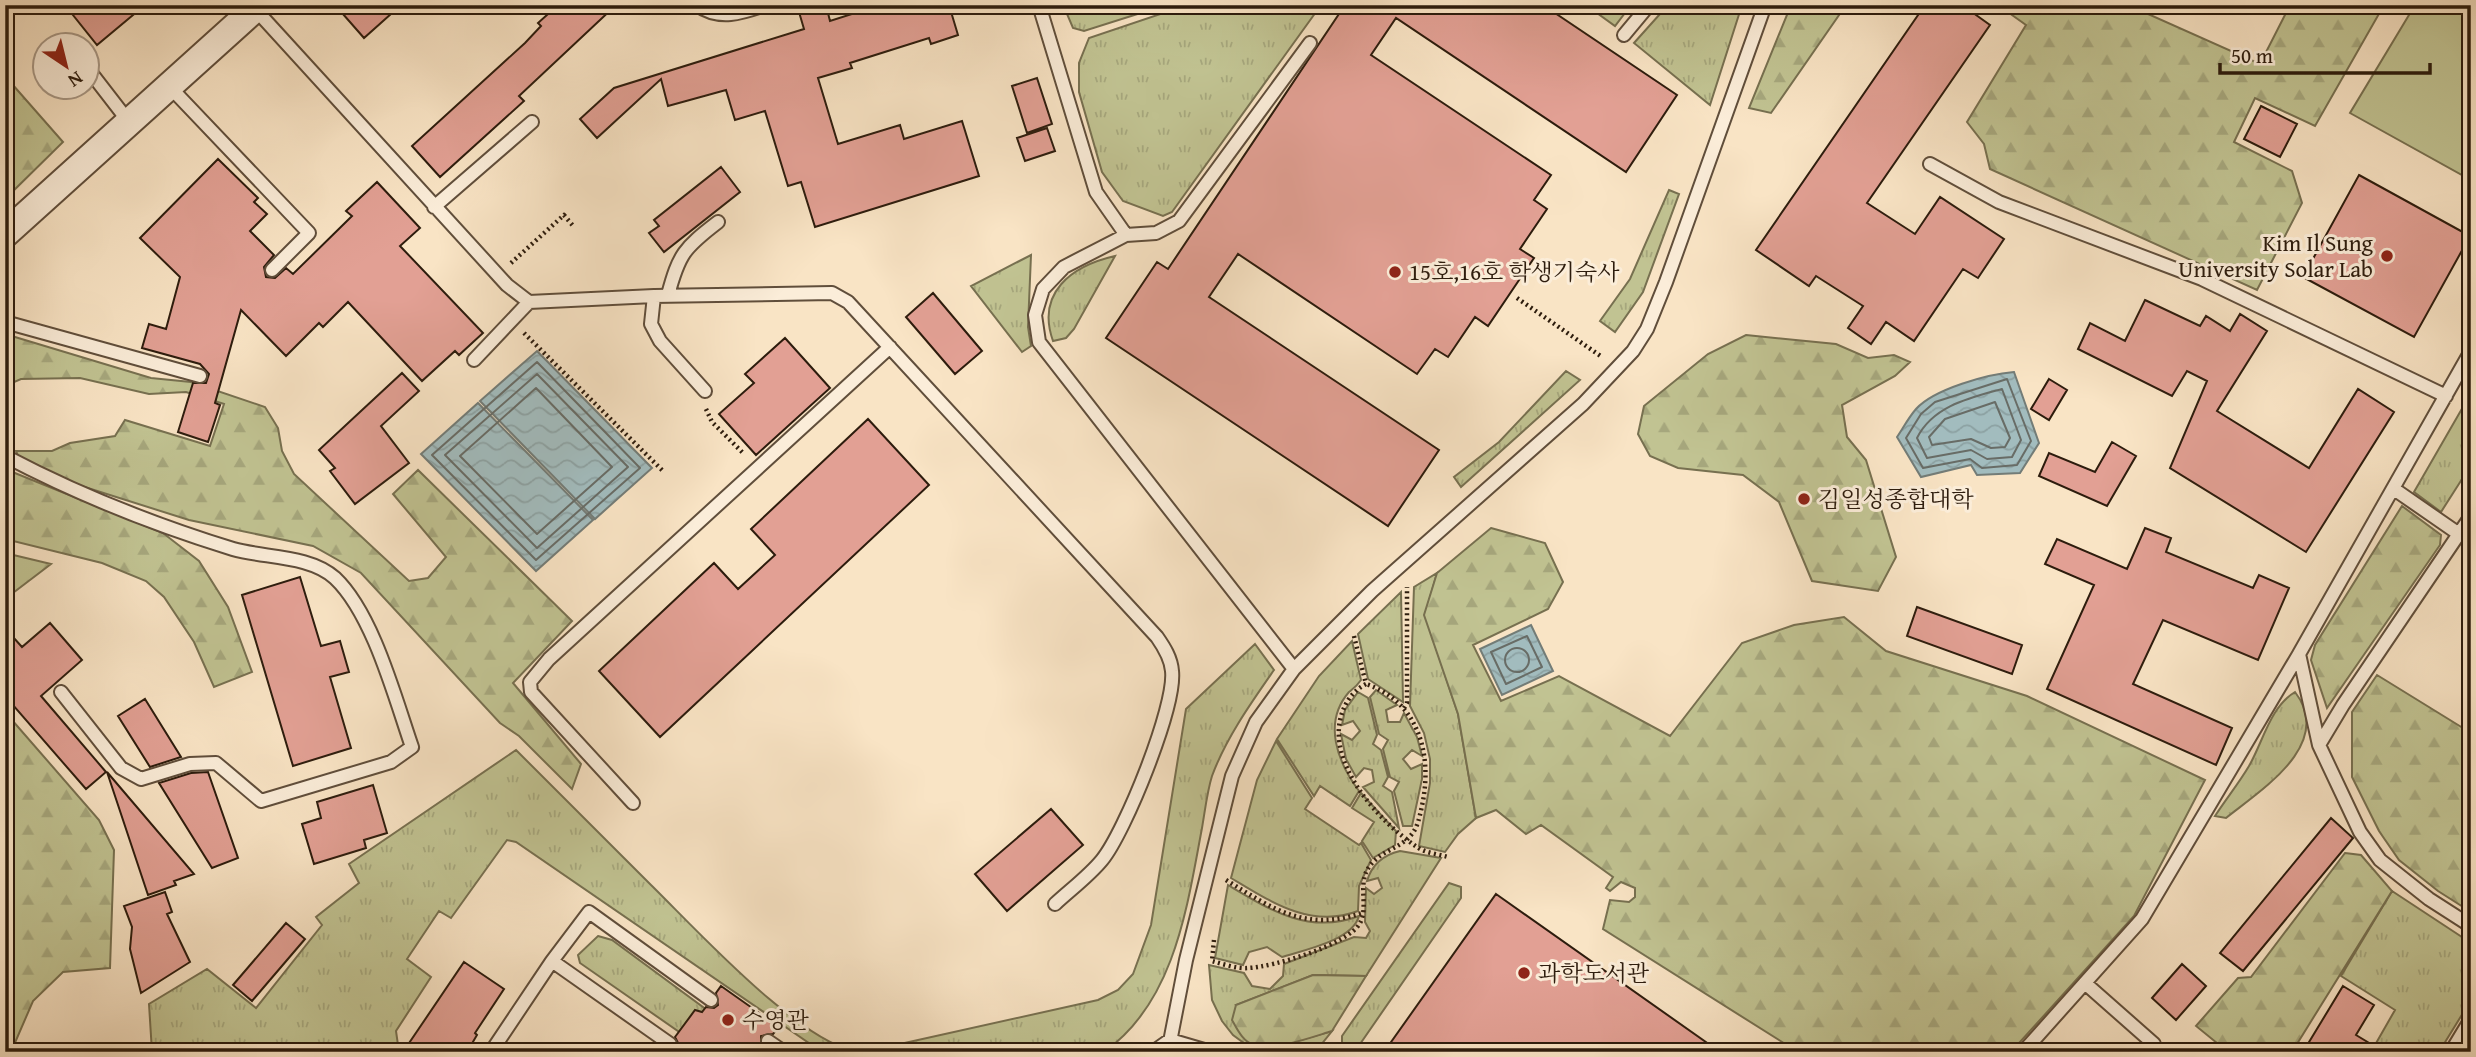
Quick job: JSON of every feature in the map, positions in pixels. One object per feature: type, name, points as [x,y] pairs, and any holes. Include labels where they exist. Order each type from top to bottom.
[{"type":"street","points":[[5,234],[257,7]]},
{"type":"lane","points":[[697,5],[705,11],[731,16],[765,5]]},
{"type":"lane","points":[[1038,5],[1096,192],[1126,235]]},
{"type":"lane","points":[[1624,35],[1649,5]]},
{"type":"lane","points":[[1169,1046],[1186,960],[1232,776],[1255,722],[1294,669],[1411,555],[1583,404],[1633,351],[1647,329],[1666,282],[1765,5]]},
{"type":"lane","points":[[257,7],[497,275],[529,302]]},
{"type":"lane","points":[[1294,669],[1079,397],[1039,342],[1035,315],[1043,289],[1064,267],[1126,235],[1156,233],[1179,221],[1310,43]]},
{"type":"lane","points":[[169,86],[309,233],[272,270]]},
{"type":"lane","points":[[102,87],[129,122]]},
{"type":"lane","points":[[435,207],[532,122]]},
{"type":"lane","points":[[1930,164],[1999,202],[2202,279],[2446,396]]},
{"type":"lane","points":[[668,295],[677,261],[690,244],[718,222]]},
{"type":"lane","points":[[474,360],[529,302],[668,295],[832,293],[848,302],[1157,637],[1167,652],[1173,672],[1162,723],[1137,797],[1103,860],[1055,904]]},
{"type":"lane","points":[[653,296],[652,324],[660,341],[705,391]]},
{"type":"lane","points":[[5,322],[200,376]]},
{"type":"lane","points":[[633,803],[531,692],[530,682],[549,659],[890,346]]},
{"type":"lane","points":[[2023,1052],[2142,919],[2299,654],[2471,351]]},
{"type":"lane","points":[[5,456],[66,488],[234,549],[306,564],[333,577],[349,595],[379,652],[412,747],[391,762],[261,800],[216,763],[190,764],[141,779],[121,768],[61,691]]},
{"type":"lane","points":[[2394,489],[2459,534]]},
{"type":"lane","points":[[2319,745],[2343,705],[2471,516]]},
{"type":"lane","points":[[2299,654],[2319,745],[2360,832],[2380,860],[2471,926]]},
{"type":"lane","points":[[491,1052],[552,961],[589,912],[711,1000]]},
{"type":"lane","points":[[552,961],[670,1044]]},
{"type":"lane","points":[[2086,984],[2154,1044]]},
{"type":"lane","points":[[2451,1052],[2471,1019]]},
{"type":"lane","points":[[768,1041],[784,1052]]},
{"type":"lane","points":[[1153,1052],[1169,1046],[1211,1052]]},
{"type":"path","points":[[497,275],[564,215],[574,227]]},
{"type":"path","points":[[1517,298],[1601,355]]},
{"type":"path","points":[[511,320],[664,472]]},
{"type":"path","points":[[705,391],[706,414],[758,467]]},
{"type":"path","points":[[1404,708],[1407,703],[1407,579]]},
{"type":"path","points":[[1353,632],[1366,684]]},
{"type":"path","points":[[1212,961],[1247,968],[1283,962],[1352,933],[1362,921],[1362,887],[1367,869],[1378,856],[1398,847],[1415,830],[1426,782],[1426,759],[1419,734],[1404,708],[1387,693],[1366,684]]},
{"type":"path","points":[[1366,684],[1352,694],[1343,709],[1337,740],[1353,779],[1369,801],[1419,849],[1448,857]]},
{"type":"path","points":[[1225,879],[1295,918],[1321,922],[1362,914]]},
{"type":"green space","points":[[1166,5],[1084,31],[1073,28],[1064,7]]},
{"type":"green space","points":[[1187,5],[1321,5],[1172,212],[1163,216],[1123,201],[1102,172],[1079,92],[1079,63],[1089,38]]},
{"type":"green space","points":[[1586,5],[1631,5],[1615,26]]},
{"type":"green space","points":[[1668,5],[1742,5],[1710,105],[1634,43]]},
{"type":"green space","points":[[1791,5],[1846,5],[1771,113],[1749,108]]},
{"type":"green space","points":[[1998,5],[2128,5],[2260,64],[2290,5],[2384,5],[2315,126],[2255,98],[2234,142],[2292,171],[2302,203],[2257,290],[1990,169],[1984,144],[1967,122],[2026,25]]},
{"type":"green space","points":[[2415,5],[2471,5],[2471,180],[2350,113]]},
{"type":"green space","points":[[5,76],[63,142],[5,199]]},
{"type":"green space","points":[[1669,190],[1679,194],[1643,292],[1615,332],[1600,321],[1630,279]]},
{"type":"green space","points":[[1031,255],[1028,327],[1031,346],[1022,352],[971,286]]},
{"type":"green space","points":[[1115,256],[1074,329],[1066,338],[1053,341],[1049,309],[1061,284],[1084,267]]},
{"type":"green space","points":[[5,334],[151,378],[191,382],[265,407],[278,428],[282,451],[294,474],[409,581],[428,578],[446,557],[393,494],[418,470],[572,621],[513,683],[581,764],[572,789],[519,736],[500,723],[361,573],[313,546],[189,520],[72,483],[19,458],[16,451],[52,451],[70,443],[115,436],[125,420],[210,446],[224,404],[186,392],[149,394],[80,378],[21,379],[5,386]]},
{"type":"green space","points":[[1746,335],[1836,344],[1868,358],[1894,355],[1910,362],[1895,376],[1842,405],[1847,437],[1866,460],[1896,557],[1878,591],[1812,581],[1779,502],[1743,475],[1678,468],[1650,456],[1638,434],[1644,406],[1708,354]]},
{"type":"green space","points":[[1566,371],[1580,380],[1461,487],[1454,477],[1499,442]]},
{"type":"green space","points":[[2471,393],[2471,465],[2441,512],[2414,492]]},
{"type":"green space","points":[[5,469],[163,533],[199,561],[228,607],[252,672],[214,687],[194,642],[164,597],[146,581],[102,563],[5,539]]},
{"type":"green space","points":[[2402,506],[2441,535],[2440,545],[2327,708],[2311,660],[2315,645]]},
{"type":"green space","points":[[1491,528],[1545,543],[1563,582],[1548,609],[1473,645],[1501,701],[1559,676],[1670,736],[1742,643],[1794,625],[1844,617],[1886,651],[2027,696],[2205,780],[2134,916],[2011,1052],[1791,1052],[1790,1047],[1603,929],[1610,900],[1629,902],[1635,897],[1635,888],[1621,882],[1610,891],[1606,888],[1613,877],[1541,825],[1526,834],[1496,810],[1476,818],[1458,714],[1424,615],[1437,573]]},
{"type":"green space","points":[[5,553],[51,564],[5,599]]},
{"type":"green space","points":[[1437,573],[1425,615],[1458,714],[1476,818],[1458,834],[1445,852],[1419,846],[1430,783],[1430,759],[1424,733],[1410,706],[1414,587]]},
{"type":"green space","points":[[1401,592],[1403,702],[1368,679],[1358,634]]},
{"type":"green space","points":[[1352,641],[1361,680],[1341,704],[1335,730],[1339,756],[1359,791],[1350,806],[1320,786],[1314,796],[1277,739],[1319,676]]},
{"type":"green space","points":[[1255,644],[1274,670],[1232,734],[1212,776],[1190,889],[1174,951],[1147,1007],[1128,1031],[1104,1052],[864,1052],[1098,1000],[1118,990],[1133,974],[1151,925],[1186,709]]},
{"type":"green space","points":[[2377,675],[2471,733],[2471,912],[2438,891],[2399,860],[2379,831],[2352,777],[2352,712]]},
{"type":"green space","points":[[1376,690],[1397,705],[1386,710],[1388,722],[1400,722],[1404,713],[1417,737],[1422,756],[1412,750],[1403,759],[1411,769],[1422,764],[1422,779],[1412,826],[1403,826],[1394,791],[1399,782],[1390,777],[1383,749],[1388,740],[1379,734],[1370,697]]},
{"type":"green space","points":[[1358,692],[1368,698],[1377,735],[1373,744],[1381,750],[1388,777],[1383,786],[1392,792],[1399,828],[1363,787],[1374,782],[1372,770],[1364,768],[1356,777],[1346,759],[1341,734],[1352,740],[1360,731],[1353,721],[1342,725],[1345,710]]},
{"type":"green space","points":[[2295,692],[2305,711],[2306,730],[2300,747],[2289,764],[2257,794],[2226,818],[2215,816],[2249,766],[2273,716]]},
{"type":"green space","points":[[5,712],[99,820],[114,850],[110,968],[63,972],[33,1001],[11,1052],[5,1052]]},
{"type":"green space","points":[[1276,741],[1312,798],[1305,809],[1359,845],[1361,843],[1371,860],[1359,886],[1358,911],[1341,916],[1308,915],[1276,904],[1231,878],[1257,780]]},
{"type":"green space","points":[[516,750],[750,982],[809,1029],[836,1045],[860,1052],[822,1052],[516,842],[507,840],[451,918],[439,911],[407,959],[431,977],[396,1031],[399,1052],[152,1052],[149,1004],[207,969],[256,1008],[322,925],[316,917],[359,883],[349,864]]},
{"type":"green space","points":[[1361,793],[1396,831],[1395,845],[1373,858],[1362,841],[1374,822],[1352,808]]},
{"type":"green space","points":[[1400,851],[1441,858],[1366,976],[1313,975],[1236,1005],[1287,1044],[1332,1031],[1316,1051],[1256,1052],[1233,1035],[1222,1021],[1212,1000],[1209,965],[1244,973],[1252,986],[1270,989],[1283,976],[1284,964],[1354,937],[1366,938],[1370,931],[1365,922],[1366,888],[1374,894],[1382,888],[1378,878],[1367,881],[1369,875],[1379,861]]},
{"type":"green space","points":[[2345,853],[2361,855],[2392,891],[2292,1052],[2228,1052],[2196,1026],[2238,978],[2251,977]]},
{"type":"green space","points":[[1449,883],[1461,887],[1461,898],[1358,1047],[1347,1051],[1342,1047],[1342,1036]]},
{"type":"green space","points":[[1228,885],[1290,917],[1323,923],[1359,916],[1348,932],[1327,943],[1282,957],[1267,947],[1249,952],[1243,965],[1215,958]]},
{"type":"green space","points":[[2392,891],[2471,943],[2471,1000],[2439,1052],[2371,1052],[2395,1010],[2341,976]]},
{"type":"green space","points":[[598,936],[612,940],[764,1052],[708,1052],[580,963],[578,955]]},
{"type":"green space","points":[[1313,975],[1366,976],[1332,1031],[1293,1042],[1263,1046],[1250,1043],[1238,1031],[1232,1020],[1236,1005]]},
{"type":"water","points":[[537,351],[652,468],[595,519],[480,401]]},
{"type":"water","points":[[2014,372],[2039,443],[2020,473],[1977,475],[1971,465],[1921,477],[1897,437],[1916,409],[1948,389],[1990,376]]},
{"type":"water","points":[[478,403],[593,520],[536,571],[421,454]]},
{"type":"water","points":[[1531,625],[1553,671],[1502,695],[1480,649]]},
{"type":"building","points":[[65,5],[145,5],[102,41],[102,32],[87,32]]},
{"type":"building","points":[[335,5],[401,5],[364,38]]},
{"type":"building","points":[[558,5],[616,5],[519,96],[524,101],[440,177],[412,146],[525,43],[541,26],[538,23]]},
{"type":"building","points":[[826,5],[830,21],[880,5],[949,5],[958,35],[931,44],[929,38],[850,63],[852,68],[818,78],[838,144],[900,125],[904,139],[962,121],[979,176],[815,227],[801,182],[788,186],[765,111],[735,120],[726,90],[668,106],[661,79],[597,138],[580,119],[614,88],[804,29],[799,12]]},
{"type":"building","name":"15호,16호 학생기숙사","points":[[1345,5],[1543,5],[1677,95],[1626,172],[1396,18],[1371,55],[1551,175],[1534,200],[1547,209],[1520,249],[1534,258],[1488,326],[1475,317],[1448,357],[1435,349],[1417,374],[1238,254],[1209,297],[1439,450],[1388,526],[1106,338],[1157,262],[1168,269]]},
{"type":"building","points":[[1925,5],[1962,5],[1990,25],[1867,203],[1915,234],[1940,197],[2004,239],[1978,278],[1963,269],[1914,341],[1886,322],[1871,344],[1848,328],[1863,306],[1816,276],[1809,286],[1756,250]]},
{"type":"building","points":[[1037,78],[1052,124],[1027,133],[1012,86]]},
{"type":"building","points":[[2261,106],[2297,124],[2280,157],[2244,139]]},
{"type":"building","points":[[1047,128],[1055,151],[1025,161],[1017,138]]},
{"type":"building","points":[[218,159],[258,198],[254,202],[267,214],[250,231],[274,255],[264,267],[266,277],[275,278],[286,268],[293,274],[352,216],[346,211],[377,182],[420,228],[400,246],[483,333],[459,355],[455,351],[422,381],[348,302],[323,327],[319,323],[286,356],[241,310],[215,403],[220,405],[208,442],[178,432],[193,383],[206,383],[209,374],[200,364],[142,348],[149,324],[166,329],[180,277],[140,238]]},
{"type":"building","points":[[721,167],[740,192],[664,252],[649,233],[659,226],[654,220]]},
{"type":"building","name":"Kim Il Sung University Solar Lab","points":[[2359,175],[2470,236],[2414,337],[2303,277]]},
{"type":"building","points":[[933,293],[982,351],[955,374],[906,317]]},
{"type":"building","points":[[2145,300],[2200,326],[2206,316],[2230,331],[2240,314],[2267,331],[2217,411],[2309,468],[2358,389],[2394,412],[2306,552],[2170,468],[2207,381],[2187,371],[2172,396],[2078,349],[2090,323],[2125,341]]},
{"type":"building","points":[[785,338],[830,388],[756,455],[719,414],[754,383],[745,374]]},
{"type":"building","points":[[402,373],[419,391],[381,426],[409,463],[355,504],[330,471],[335,468],[319,450]]},
{"type":"building","points":[[2049,379],[2067,390],[2049,420],[2031,409]]},
{"type":"building","points":[[868,419],[929,485],[660,737],[599,671],[714,563],[738,589],[775,555],[751,529]]},
{"type":"building","points":[[2112,442],[2136,456],[2107,506],[2039,476],[2049,453],[2095,472]]},
{"type":"building","points":[[2145,528],[2171,538],[2166,552],[2253,588],[2259,575],[2289,588],[2258,660],[2163,620],[2133,684],[2232,728],[2216,765],[2047,689],[2094,585],[2045,564],[2057,539],[2127,569]]},
{"type":"building","points":[[300,577],[321,646],[340,641],[349,672],[330,677],[351,748],[293,766],[242,595]]},
{"type":"building","points":[[1917,607],[2022,645],[2012,674],[1907,636]]},
{"type":"building","points":[[50,623],[82,660],[41,696],[106,772],[86,789],[5,696],[5,628],[22,647]]},
{"type":"building","points":[[145,699],[181,757],[150,767],[118,716]]},
{"type":"building","points":[[107,772],[194,874],[174,881],[176,885],[148,895]]},
{"type":"building","points":[[208,772],[238,858],[212,868],[159,783],[191,773]]},
{"type":"building","points":[[373,785],[387,833],[364,840],[366,848],[314,864],[302,824],[321,818],[317,802]]},
{"type":"building","points":[[1051,809],[1083,845],[1007,911],[975,874]]},
{"type":"building","points":[[2331,818],[2353,838],[2243,971],[2220,953]]},
{"type":"building","points":[[165,892],[172,912],[167,914],[190,962],[141,993],[130,949],[132,927],[124,906]]},
{"type":"building","name":"과학도서관","points":[[1496,894],[1720,1052],[1384,1052]]},
{"type":"building","points":[[286,923],[305,939],[252,1001],[233,985]]},
{"type":"building","points":[[464,962],[504,989],[475,1033],[477,1035],[467,1052],[403,1052]]},
{"type":"building","points":[[2182,964],[2206,986],[2176,1020],[2152,998]]},
{"type":"building","name":"수영관","points":[[721,986],[779,1027],[773,1034],[761,1036],[761,1052],[674,1052],[679,1045],[675,1037],[695,1010],[702,1012],[706,1007],[714,1008],[718,1005],[716,993]]},
{"type":"building","points":[[2343,986],[2374,1005],[2356,1035],[2384,1052],[2303,1052]]},
{"type":"place","name":"Kim Il Sung University Solar Lab","points":[[2387,256]]},
{"type":"place","name":"15호,16호 학생기숙사","points":[[1395,272]]},
{"type":"place","name":"김일성종합대학","points":[[1804,499]]},
{"type":"place","name":"과학도서관","points":[[1524,973]]},
{"type":"place","name":"수영관","points":[[728,1020]]}]
